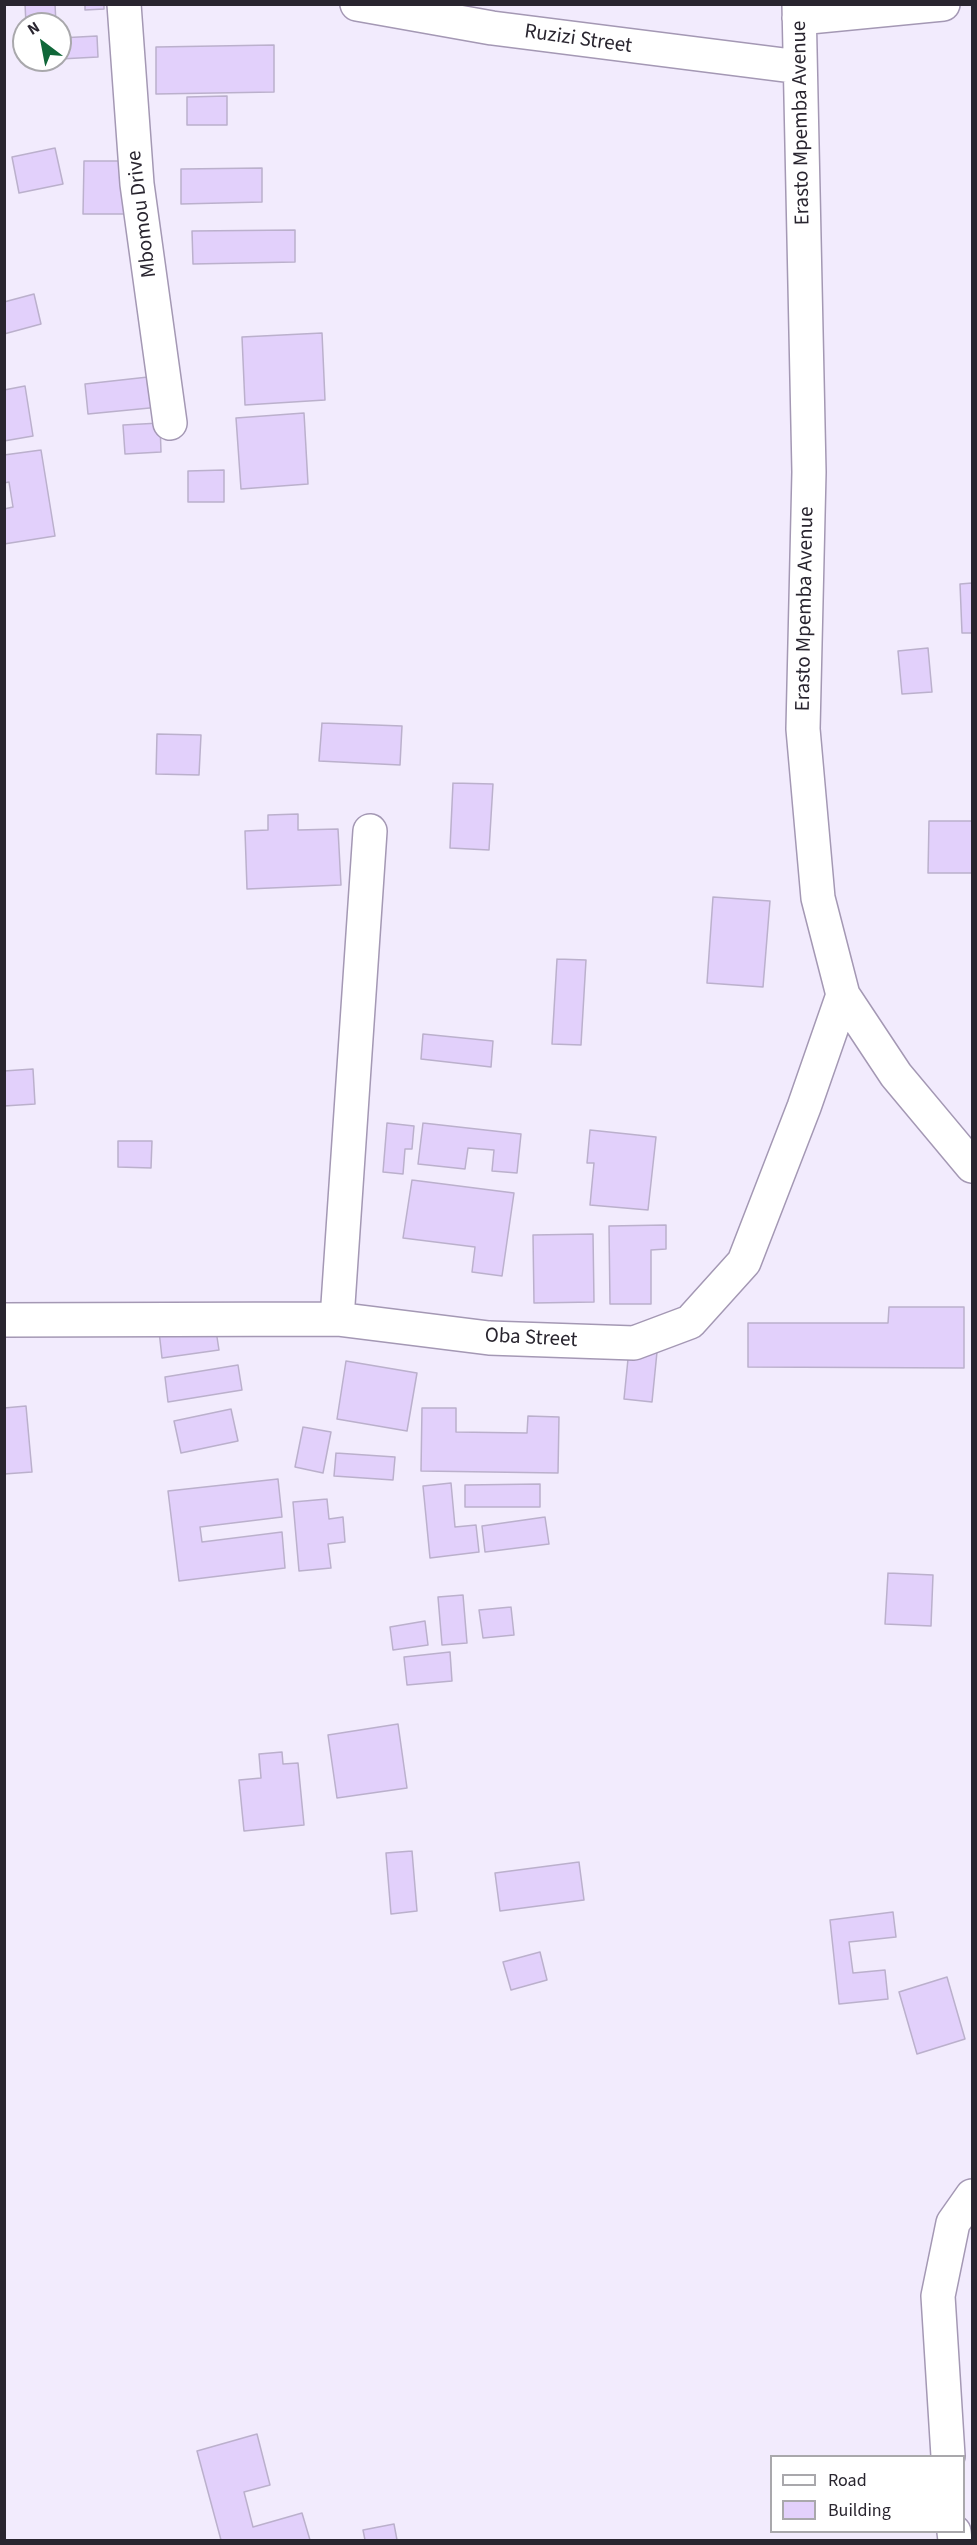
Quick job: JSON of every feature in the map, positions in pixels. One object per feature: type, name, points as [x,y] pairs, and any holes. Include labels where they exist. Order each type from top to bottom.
[{"type":"street","name":"Mbomou Drive","points":[[124,4],[137,184],[170,423]]},
{"type":"street","name":"Ruzizi Street","points":[[357,4],[515,31],[800,67]]},
{"type":"street","points":[[799,11],[943,4]]},
{"type":"street","name":"Erasto Mpemba Avenue","points":[[799,11],[809,472],[803,729],[818,898],[843,995],[896,1075],[972,1166]]},
{"type":"street","points":[[337,1320],[370,831]]},
{"type":"street","name":"Oba Street","points":[[4,1320],[337,1320],[489,1338],[634,1343],[690,1322],[744,1262],[804,1107],[843,995]]},
{"type":"street","points":[[948,2455],[938,2296],[953,2223],[972,2196]]},
{"type":"building","points":[[25,4],[55,4],[55,12],[25,12]]},
{"type":"building","points":[[85,4],[104,4],[104,9],[85,10]]},
{"type":"building","points":[[97,36],[98,57],[72,58],[72,37]]},
{"type":"building","points":[[274,45],[274,92],[156,94],[156,47]]},
{"type":"building","points":[[227,96],[227,125],[187,125],[187,97]]},
{"type":"building","points":[[55,148],[63,184],[19,193],[12,157]]},
{"type":"building","points":[[84,161],[134,161],[133,214],[83,214]]},
{"type":"building","points":[[262,168],[262,202],[181,204],[181,169]]},
{"type":"building","points":[[295,230],[295,262],[193,264],[192,231]]},
{"type":"building","points":[[34,294],[41,324],[4,334],[4,302]]},
{"type":"building","points":[[322,333],[325,400],[245,405],[242,337]]},
{"type":"building","points":[[157,376],[160,407],[88,414],[85,384]]},
{"type":"building","points":[[25,386],[33,436],[4,441],[4,390]]},
{"type":"building","points":[[304,413],[308,484],[241,489],[236,418]]},
{"type":"building","points":[[160,423],[161,452],[125,454],[123,425]]},
{"type":"building","points":[[41,450],[55,536],[4,544],[4,509],[13,507],[9,482],[4,483],[4,455]]},
{"type":"building","points":[[224,470],[224,502],[188,502],[188,471]]},
{"type":"building","points":[[972,583],[972,633],[962,633],[960,584]]},
{"type":"building","points":[[928,648],[932,692],[902,694],[898,651]]},
{"type":"building","points":[[322,723],[402,726],[400,765],[319,761]]},
{"type":"building","points":[[157,734],[201,735],[199,775],[156,774]]},
{"type":"building","points":[[453,783],[493,784],[489,850],[450,848]]},
{"type":"building","points":[[298,814],[298,830],[338,829],[341,885],[247,889],[245,831],[268,830],[268,815]]},
{"type":"building","points":[[929,821],[972,821],[972,873],[928,873]]},
{"type":"building","points":[[713,897],[770,901],[763,987],[707,983]]},
{"type":"building","points":[[557,959],[586,960],[581,1045],[552,1044]]},
{"type":"building","points":[[423,1034],[493,1041],[491,1067],[421,1059]]},
{"type":"building","points":[[33,1069],[35,1104],[4,1106],[4,1071]]},
{"type":"building","points":[[387,1123],[414,1126],[412,1149],[405,1149],[403,1174],[383,1172]]},
{"type":"building","points":[[423,1123],[521,1134],[517,1173],[492,1171],[494,1150],[468,1148],[465,1169],[418,1164]]},
{"type":"building","points":[[590,1130],[656,1137],[648,1210],[590,1205],[594,1163],[587,1163]]},
{"type":"building","points":[[118,1141],[152,1141],[151,1168],[118,1167]]},
{"type":"building","points":[[412,1180],[514,1193],[502,1276],[472,1272],[475,1247],[403,1238]]},
{"type":"building","points":[[666,1225],[666,1249],[651,1250],[651,1304],[610,1304],[609,1226]]},
{"type":"building","points":[[593,1234],[594,1302],[534,1303],[533,1235]]},
{"type":"building","points":[[889,1307],[964,1307],[964,1368],[748,1367],[748,1323],[888,1323]]},
{"type":"building","points":[[215,1324],[219,1350],[162,1358],[159,1331]]},
{"type":"building","points":[[629,1349],[657,1352],[652,1402],[624,1399]]},
{"type":"building","points":[[346,1361],[417,1373],[407,1431],[337,1419]]},
{"type":"building","points":[[238,1365],[242,1390],[168,1402],[165,1377]]},
{"type":"building","points":[[26,1406],[32,1472],[4,1474],[4,1408]]},
{"type":"building","points":[[422,1408],[456,1408],[456,1432],[527,1433],[528,1416],[559,1417],[558,1473],[421,1471]]},
{"type":"building","points":[[231,1409],[238,1441],[181,1453],[174,1421]]},
{"type":"building","points":[[303,1427],[331,1432],[323,1473],[295,1467]]},
{"type":"building","points":[[336,1453],[395,1457],[393,1480],[334,1476]]},
{"type":"building","points":[[278,1479],[282,1517],[200,1527],[202,1542],[282,1532],[285,1568],[179,1581],[168,1491]]},
{"type":"building","points":[[451,1483],[455,1527],[476,1525],[479,1552],[430,1558],[423,1486]]},
{"type":"building","points":[[540,1484],[540,1507],[465,1507],[465,1485]]},
{"type":"building","points":[[327,1499],[329,1519],[343,1517],[345,1542],[328,1544],[331,1568],[299,1571],[293,1502]]},
{"type":"building","points":[[545,1517],[549,1544],[485,1552],[482,1526]]},
{"type":"building","points":[[888,1573],[933,1575],[931,1626],[885,1624]]},
{"type":"building","points":[[463,1595],[467,1643],[442,1645],[438,1597]]},
{"type":"building","points":[[511,1607],[514,1635],[483,1638],[479,1610]]},
{"type":"building","points":[[425,1621],[428,1645],[393,1650],[390,1627]]},
{"type":"building","points":[[450,1652],[452,1681],[407,1685],[404,1657]]},
{"type":"building","points":[[398,1724],[407,1788],[337,1798],[328,1735]]},
{"type":"building","points":[[282,1752],[283,1764],[298,1763],[304,1825],[244,1831],[239,1780],[261,1778],[259,1754]]},
{"type":"building","points":[[412,1851],[417,1911],[391,1914],[386,1853]]},
{"type":"building","points":[[579,1862],[584,1900],[500,1911],[495,1873]]},
{"type":"building","points":[[893,1912],[896,1937],[849,1942],[853,1973],[885,1970],[888,1999],[839,2004],[830,1920]]},
{"type":"building","points":[[540,1952],[547,1980],[511,1990],[503,1962]]},
{"type":"building","points":[[947,1977],[965,2039],[917,2054],[899,1992]]},
{"type":"building","points":[[257,2434],[270,2485],[244,2492],[253,2527],[302,2513],[310,2540],[221,2540],[197,2451]]},
{"type":"building","points":[[394,2524],[397,2540],[365,2540],[363,2530]]}]
